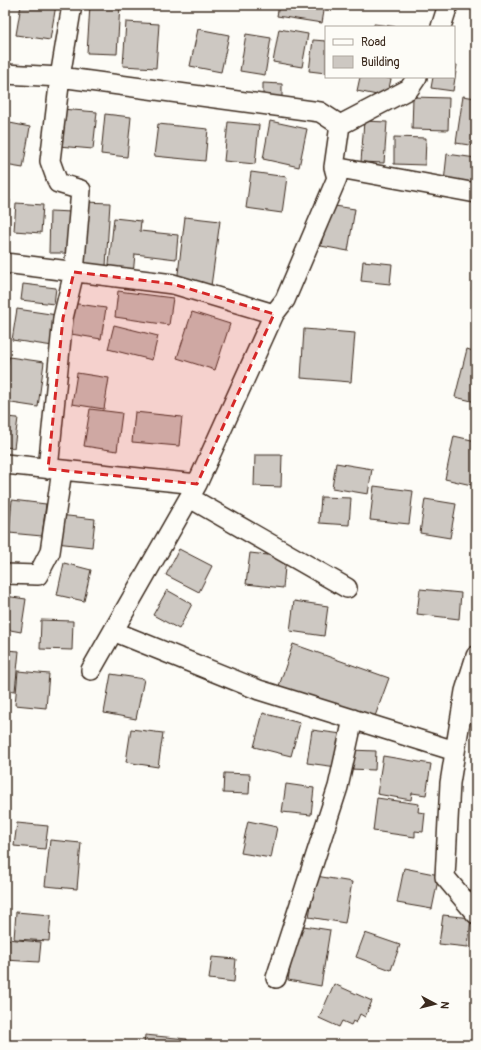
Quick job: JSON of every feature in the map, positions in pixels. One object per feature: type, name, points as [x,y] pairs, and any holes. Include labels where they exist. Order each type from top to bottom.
[{"type":"street","points":[[5,574],[38,575],[50,552],[63,318],[74,272],[81,190],[58,183],[50,161],[60,77],[72,5]]},
{"type":"street","points":[[441,26],[448,5]]},
{"type":"street","points":[[5,74],[60,77],[320,112],[340,125]]},
{"type":"street","points":[[340,125],[409,89],[416,78]]},
{"type":"street","points":[[91,670],[194,491],[274,314],[285,300],[337,178],[334,167],[340,125]]},
{"type":"street","points":[[334,167],[476,193]]},
{"type":"street","points":[[5,262],[173,284],[274,314]]},
{"type":"street","points":[[5,464],[55,469],[194,491],[348,588]]},
{"type":"street","points":[[113,631],[259,690],[455,752]]},
{"type":"street","points":[[476,656],[465,692],[450,783],[445,876],[476,914]]},
{"type":"street","points":[[276,978],[338,788],[353,720]]},
{"type":"highlighted area","points":[[74,272],[173,284],[274,314],[197,484],[48,469],[63,318]]},
{"type":"building","points":[[21,5],[56,5],[50,40],[16,35]]},
{"type":"building","points":[[90,5],[120,5],[117,54],[87,53]]},
{"type":"building","points":[[279,5],[325,5],[322,23],[277,16]]},
{"type":"building","points":[[126,22],[159,24],[156,68],[123,66]]},
{"type":"building","points":[[374,24],[390,26],[374,26]]},
{"type":"building","points":[[198,29],[229,35],[221,72],[190,66]]},
{"type":"building","points":[[279,29],[308,34],[302,67],[273,62]]},
{"type":"building","points":[[246,34],[271,38],[265,75],[240,71]]},
{"type":"building","points":[[313,40],[325,41],[325,73],[309,71]]},
{"type":"building","points":[[455,65],[457,65],[455,78]]},
{"type":"building","points":[[360,78],[391,79],[387,97],[357,91]]},
{"type":"building","points":[[433,78],[455,78],[453,91],[431,88]]},
{"type":"building","points":[[263,83],[282,84],[282,99],[263,98]]},
{"type":"building","points":[[463,96],[476,98],[476,146],[456,143]]},
{"type":"building","points":[[413,97],[449,98],[448,130],[412,129]]},
{"type":"building","points":[[61,109],[97,112],[93,149],[58,146]]},
{"type":"building","points":[[105,114],[131,117],[127,157],[101,154]]},
{"type":"building","points":[[270,121],[307,129],[299,167],[263,159]]},
{"type":"building","points":[[364,121],[387,122],[384,163],[361,162]]},
{"type":"building","points":[[5,122],[30,127],[23,168],[5,165]]},
{"type":"building","points":[[228,122],[259,125],[255,164],[224,161]]},
{"type":"building","points":[[158,124],[208,129],[205,161],[154,156]]},
{"type":"building","points":[[394,137],[426,138],[425,165],[394,164]]},
{"type":"building","points":[[447,154],[476,158],[476,186],[444,182]]},
{"type":"building","points":[[251,172],[287,177],[282,213],[246,208]]},
{"type":"building","points":[[5,200],[10,200],[7,233],[5,233]]},
{"type":"building","points":[[86,202],[110,203],[106,266],[82,264]]},
{"type":"building","points":[[16,203],[43,205],[41,233],[14,231]]},
{"type":"building","points":[[328,205],[355,209],[348,251],[321,246]]},
{"type":"building","points":[[50,211],[72,212],[72,253],[49,253]]},
{"type":"building","points":[[185,217],[220,221],[211,286],[177,282]]},
{"type":"building","points":[[114,218],[141,221],[140,231],[178,235],[176,259],[135,254],[133,275],[108,273]]},
{"type":"building","points":[[363,261],[392,264],[390,284],[361,281]]},
{"type":"building","points":[[475,266],[476,290],[472,290]]},
{"type":"building","points":[[23,284],[56,288],[54,304],[21,300]]},
{"type":"building","points":[[118,291],[173,298],[169,325],[115,317]]},
{"type":"building","points":[[71,303],[106,308],[101,339],[65,333]]},
{"type":"building","points":[[17,309],[57,315],[53,346],[12,340]]},
{"type":"building","points":[[192,312],[230,324],[215,370],[177,358]]},
{"type":"building","points":[[114,325],[158,336],[152,360],[108,349]]},
{"type":"building","points":[[304,329],[355,333],[351,382],[301,378]]},
{"type":"building","points":[[467,349],[476,352],[476,402],[455,397]]},
{"type":"building","points":[[9,357],[44,362],[38,407],[5,402],[5,381]]},
{"type":"building","points":[[77,373],[109,378],[104,409],[72,404]]},
{"type":"building","points":[[90,409],[122,413],[117,451],[84,446]]},
{"type":"building","points":[[135,412],[182,417],[179,446],[132,442]]},
{"type":"building","points":[[5,417],[18,418],[14,448],[5,447]]},
{"type":"building","points":[[454,436],[476,441],[476,486],[445,479]]},
{"type":"building","points":[[255,455],[282,455],[281,487],[254,486]]},
{"type":"building","points":[[336,463],[372,469],[368,494],[332,488]]},
{"type":"building","points":[[374,486],[413,491],[409,524],[370,520]]},
{"type":"building","points":[[321,497],[351,498],[349,525],[319,523]]},
{"type":"building","points":[[425,499],[456,504],[450,538],[420,533]]},
{"type":"building","points":[[12,500],[46,504],[42,536],[9,533]]},
{"type":"building","points":[[59,515],[95,519],[92,547],[56,543]]},
{"type":"building","points":[[179,549],[212,566],[199,592],[166,575]]},
{"type":"building","points":[[250,553],[286,557],[283,588],[246,584]]},
{"type":"building","points":[[64,563],[91,570],[84,601],[57,595]]},
{"type":"building","points":[[420,589],[461,593],[459,619],[417,614]]},
{"type":"building","points":[[167,590],[192,604],[179,629],[153,615]]},
{"type":"building","points":[[5,596],[26,599],[21,632],[5,629]]},
{"type":"building","points":[[294,601],[328,606],[324,636],[290,631]]},
{"type":"building","points":[[41,620],[73,621],[72,650],[40,649]]},
{"type":"building","points":[[293,644],[389,678],[374,719],[279,686]]},
{"type":"building","points":[[5,650],[19,651],[15,691],[5,690]]},
{"type":"building","points":[[18,671],[49,674],[46,708],[15,705]]},
{"type":"building","points":[[111,674],[144,679],[136,719],[104,713]]},
{"type":"building","points":[[263,713],[300,723],[291,756],[254,747]]},
{"type":"building","points":[[131,729],[163,733],[158,767],[126,762]]},
{"type":"building","points":[[312,730],[342,734],[337,767],[307,763]]},
{"type":"building","points":[[350,750],[376,751],[375,770],[349,769]]},
{"type":"building","points":[[383,756],[431,764],[426,795],[412,793],[411,800],[377,794]]},
{"type":"building","points":[[224,773],[250,774],[249,794],[223,793]]},
{"type":"building","points":[[286,784],[314,788],[311,815],[282,812]]},
{"type":"building","points":[[377,798],[419,804],[418,812],[425,813],[423,832],[415,831],[415,837],[373,831]]},
{"type":"building","points":[[248,821],[277,827],[271,858],[241,853]]},
{"type":"building","points":[[17,823],[48,826],[45,849],[14,846]]},
{"type":"building","points":[[50,840],[81,843],[77,889],[45,886]]},
{"type":"building","points":[[404,868],[439,875],[432,909],[397,903]]},
{"type":"building","points":[[316,876],[352,882],[345,923],[309,917]]},
{"type":"building","points":[[16,912],[51,915],[49,941],[14,939]]},
{"type":"building","points":[[443,915],[471,918],[468,947],[439,944]]},
{"type":"building","points":[[297,925],[330,930],[321,986],[288,980]]},
{"type":"building","points":[[365,933],[400,945],[391,970],[356,957]]},
{"type":"building","points":[[6,939],[41,942],[39,962],[5,960]]},
{"type":"building","points":[[212,957],[236,959],[234,982],[209,979]]},
{"type":"building","points":[[334,984],[372,1001],[365,1017],[360,1014],[356,1023],[353,1021],[351,1025],[342,1021],[339,1027],[319,1018]]},
{"type":"building","points":[[475,1018],[476,1045],[472,1045]]},
{"type":"building","points":[[145,1035],[187,1039],[186,1045],[144,1045]]},
{"type":"building","points":[[83,1040],[109,1045],[82,1045]]}]
